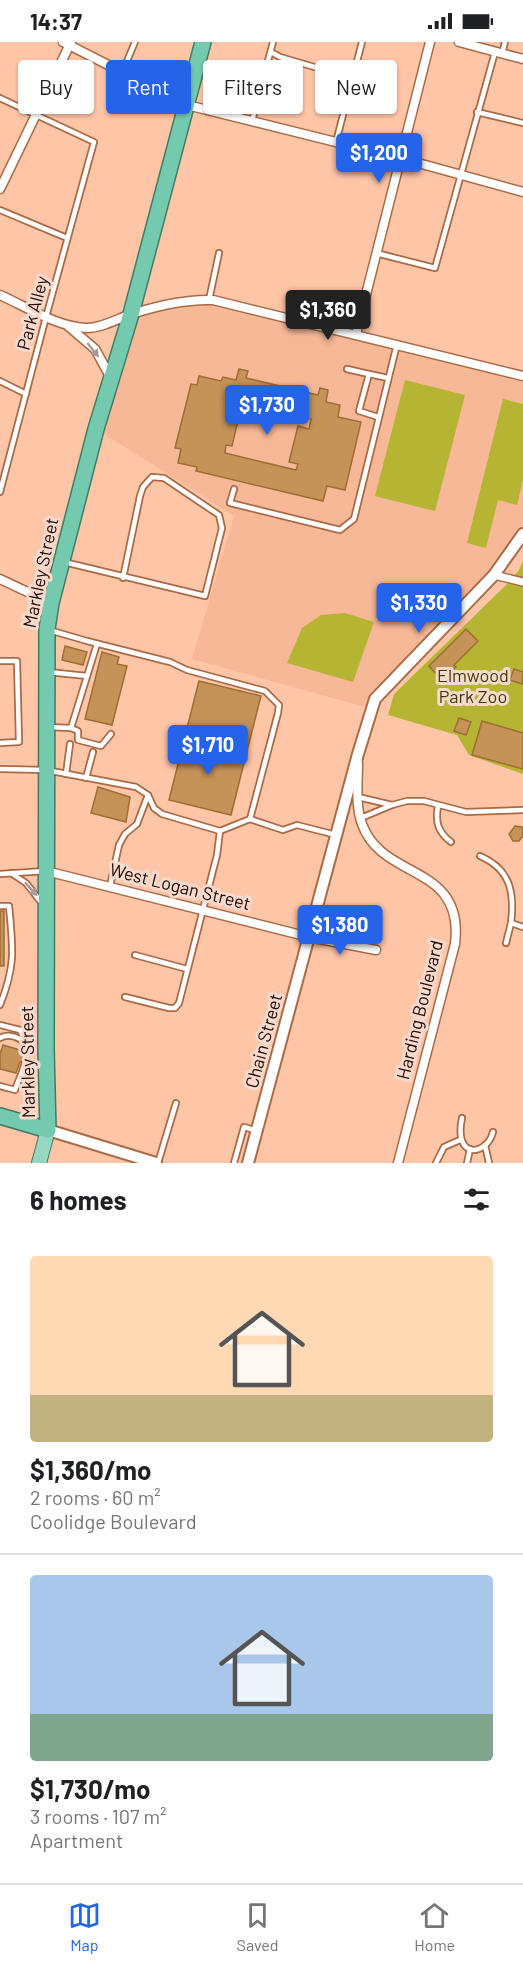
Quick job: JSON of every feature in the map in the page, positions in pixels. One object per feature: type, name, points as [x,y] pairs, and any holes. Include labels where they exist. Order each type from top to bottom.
[{"type":"highway","name":"Markley Street","points":[[191,89],[203,42]]},
{"type":"highway","name":"Markley Street","points":[[48,1130],[45,727],[47,629],[61,562],[96,429],[131,314],[185,114]]},
{"type":"highway","points":[[0,1116],[48,1130]]},
{"type":"main road","points":[[39,1163],[48,1130]]},
{"type":"street","points":[[356,334],[430,42]]},
{"type":"street","points":[[459,42],[523,59]]},
{"type":"street","points":[[60,60],[68,43],[106,65]]},
{"type":"street","points":[[191,106],[399,158],[523,192]]},
{"type":"street","points":[[0,189],[36,114]]},
{"type":"street","points":[[0,295],[68,326],[95,349],[112,380]]},
{"type":"street","points":[[68,326],[89,328],[108,324],[131,314],[193,299],[209,300],[523,376]]},
{"type":"street","name":"Harding Boulevard","points":[[398,1163],[455,944],[455,917],[448,900],[437,886],[390,859],[369,837],[361,818],[358,797],[358,754],[375,699],[494,575],[523,534]]},
{"type":"street","points":[[494,575],[523,582]]},
{"type":"street","points":[[0,579],[51,603]]},
{"type":"street","name":"Chain Street","points":[[248,1163],[358,754]]},
{"type":"street","name":"West Logan Street","points":[[46,871],[309,937],[376,950]]},
{"type":"street","points":[[48,1130],[157,1163]]},
{"type":"lane","points":[[127,60],[135,42]]},
{"type":"lane","points":[[252,121],[273,42]]},
{"type":"lane","points":[[357,60],[362,42]]},
{"type":"lane","points":[[376,253],[435,268],[477,112],[498,53],[505,42]]},
{"type":"lane","points":[[271,52],[315,67]]},
{"type":"lane","points":[[0,98],[18,106]]},
{"type":"lane","points":[[477,112],[523,123]]},
{"type":"lane","name":"Park Alley","points":[[0,490],[94,142],[36,114]]},
{"type":"lane","points":[[336,142],[343,114]]},
{"type":"lane","points":[[0,210],[67,237]]},
{"type":"lane","points":[[209,300],[219,253]]},
{"type":"lane","points":[[234,489],[230,503],[340,530],[354,519],[397,344]]},
{"type":"lane","points":[[346,369],[388,378]]},
{"type":"lane","points":[[369,374],[359,411],[378,417]]},
{"type":"lane","points":[[0,381],[26,394]]},
{"type":"lane","points":[[61,562],[123,578],[205,596],[222,528],[219,515],[164,478],[158,476],[147,481],[140,496],[123,578]]},
{"type":"lane","points":[[47,629],[266,691],[279,705],[250,819]]},
{"type":"lane","points":[[71,728],[97,644]]},
{"type":"lane","points":[[0,661],[18,661],[19,742],[0,743]]},
{"type":"lane","points":[[45,671],[87,676]]},
{"type":"lane","points":[[45,727],[71,728],[78,731],[78,740],[101,746],[111,734]]},
{"type":"lane","points":[[66,774],[70,744]]},
{"type":"lane","points":[[86,778],[93,752]]},
{"type":"lane","points":[[0,769],[46,770],[136,787],[148,795],[154,808],[162,814],[220,831],[250,819],[283,831],[297,825],[336,835]]},
{"type":"lane","points":[[110,886],[119,845],[125,834],[137,824],[148,795]]},
{"type":"lane","points":[[358,797],[392,805]]},
{"type":"lane","points":[[361,818],[407,801],[424,801],[466,812],[523,810]]},
{"type":"lane","points":[[438,806],[436,814],[438,829],[451,842]]},
{"type":"lane","points":[[125,997],[175,1008],[179,1003],[217,855],[220,831]]},
{"type":"lane","points":[[480,855],[499,866],[512,895],[511,923],[506,943]]},
{"type":"lane","points":[[0,874],[46,871]]},
{"type":"lane","points":[[11,873],[34,891],[46,910]]},
{"type":"lane","points":[[0,906],[9,906],[12,942],[10,980],[3,989],[0,1005]]},
{"type":"lane","points":[[4,923],[10,923]]},
{"type":"lane","points":[[511,923],[523,927]]},
{"type":"lane","points":[[4,942],[12,942]]},
{"type":"lane","points":[[135,955],[187,969]]},
{"type":"lane","points":[[4,958],[12,959]]},
{"type":"lane","points":[[0,1025],[20,1030],[27,1045],[28,1054],[15,1090],[0,1086]]},
{"type":"lane","points":[[0,1038],[19,1037],[27,1045]]},
{"type":"lane","points":[[157,1163],[176,1103]]},
{"type":"lane","points":[[462,1118],[459,1131],[464,1147],[470,1149],[485,1146],[492,1138],[493,1132]]},
{"type":"lane","points":[[234,1163],[243,1127],[257,1131]]},
{"type":"lane","points":[[436,1163],[444,1148],[460,1140]]},
{"type":"lane","points":[[485,1146],[489,1163]]},
{"type":"lane","points":[[467,1163],[470,1149]]},
{"type":"shaded area","points":[[193,299],[523,376],[523,534],[372,709],[192,659],[234,516],[96,429],[131,314]]},
{"type":"green space","points":[[405,380],[465,395],[435,511],[375,496]]},
{"type":"green space","points":[[503,399],[523,404],[523,480],[517,505],[498,500],[486,548],[467,543]]},
{"type":"green space","name":"Elmwood Park Zoo","points":[[523,561],[523,774],[469,755],[457,735],[388,715],[394,694],[506,585],[519,570]]},
{"type":"green space","points":[[345,613],[374,622],[353,682],[287,663],[302,628],[321,615]]},
{"type":"building","points":[[239,369],[248,371],[246,378],[318,395],[320,388],[328,390],[326,402],[340,405],[338,417],[361,422],[345,490],[327,486],[323,501],[196,471],[197,467],[178,463],[181,449],[175,448],[191,384],[197,385],[199,376],[221,381],[223,377],[236,380]],"holes":[[[237,401],[311,419],[309,429],[298,426],[289,462],[298,464],[296,470],[225,453],[226,445],[232,446],[240,412],[235,410]]]},
{"type":"building","points":[[466,629],[478,641],[454,665],[456,667],[446,677],[443,674],[440,678],[429,666]]},
{"type":"building","points":[[65,646],[87,652],[83,665],[62,660]]},
{"type":"building","points":[[102,652],[119,657],[117,664],[127,666],[112,725],[85,719]]},
{"type":"building","points":[[514,669],[523,672],[522,684],[510,680]]},
{"type":"building","points":[[199,681],[261,696],[247,751],[185,736]]},
{"type":"building","points":[[459,718],[471,722],[466,735],[454,731]]},
{"type":"building","points":[[482,721],[523,733],[523,769],[472,755]]},
{"type":"building","points":[[185,736],[247,751],[231,815],[169,800]]},
{"type":"building","points":[[98,787],[130,797],[126,822],[91,813]]},
{"type":"building","points":[[515,826],[523,829],[523,836],[519,841],[513,841],[509,834]]},
{"type":"building","points":[[0,911],[4,911],[4,966],[0,966]]},
{"type":"building","points":[[3,1045],[27,1052],[16,1073],[0,1069],[0,1054]]}]
